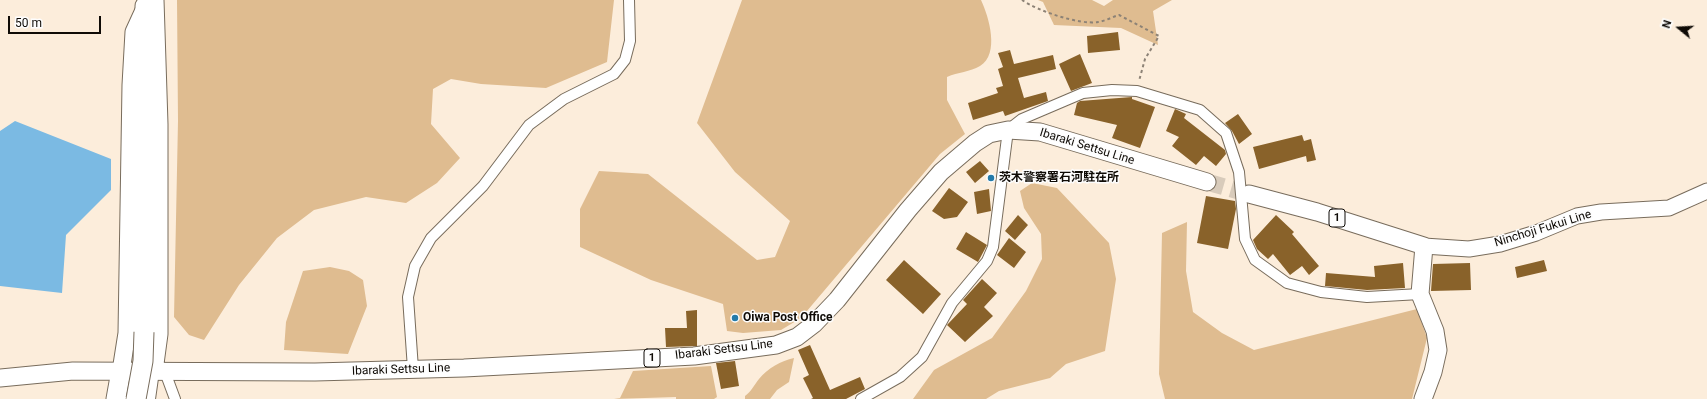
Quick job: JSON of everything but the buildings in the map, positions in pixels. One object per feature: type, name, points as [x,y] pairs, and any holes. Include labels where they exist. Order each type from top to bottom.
[{"type":"highway","points":[[136,399],[142,361],[144,332],[145,124],[149,2]]},
{"type":"highway","points":[[116,399],[120,371]]},
{"type":"main road","points":[[120,371],[127,333],[145,124]]},
{"type":"main road","points":[[145,124],[159,334],[159,372]]},
{"type":"main road","name":"Ibaraki Settsu Line","points":[[0,378],[73,371],[315,372],[464,368],[694,356],[776,345],[797,337],[814,324],[837,300],[908,210],[941,172],[974,143],[989,134],[1008,130],[1040,132],[1207,182]]},
{"type":"main road","name":"Ninchoji Fukui Line","points":[[1424,246],[1469,249],[1500,244],[1536,233],[1577,216],[1601,212],[1669,208],[1707,191]]},
{"type":"main road","name":"1","points":[[1248,194],[1317,212],[1424,246]]},
{"type":"main road","points":[[1422,399],[1433,372],[1438,350],[1435,331],[1420,294],[1424,246]]},
{"type":"street","points":[[413,370],[408,297],[416,266],[431,238],[483,186],[529,125],[564,99],[614,74],[625,60],[630,41],[629,0]]},
{"type":"street","points":[[861,399],[900,377],[922,357],[952,303],[987,261],[994,247],[1008,130],[1022,119],[1083,93],[1112,90],[1137,91],[1200,110],[1226,133],[1239,172],[1245,239],[1255,260],[1287,283],[1321,292],[1368,297],[1420,294]]},
{"type":"street","points":[[150,399],[159,372]]},
{"type":"street","points":[[159,372],[175,399]]},
{"type":"path","points":[[1022,0],[1030,6],[1075,20],[1097,22],[1119,15],[1159,36],[1145,59],[1137,91]]},
{"type":"shaded area","points":[[177,0],[614,0],[607,62],[546,88],[481,84],[451,79],[433,89],[431,124],[460,158],[437,183],[406,203],[366,197],[314,210],[277,238],[239,285],[204,340],[189,335],[174,317],[178,121]]},
{"type":"shaded area","points":[[742,0],[981,0],[987,16],[991,35],[990,53],[980,66],[972,70],[947,77],[947,100],[965,134],[940,154],[801,318],[781,330],[743,333],[727,331],[723,304],[651,280],[580,247],[580,209],[599,171],[648,174],[757,260],[775,257],[790,221],[735,172],[697,123]]},
{"type":"shaded area","points":[[1038,0],[1092,0],[1104,6],[1113,0],[1172,0],[1153,11],[1158,45],[1121,28],[1054,25],[1043,2]]},
{"type":"shaded area","points":[[1032,183],[1057,188],[1109,243],[1116,279],[1105,351],[1066,364],[1050,378],[999,391],[986,399],[913,399],[934,370],[992,338],[1026,291],[1042,259],[1041,234],[1024,208],[1020,191]]},
{"type":"shaded area","points":[[1187,222],[1186,271],[1193,312],[1222,333],[1254,350],[1417,309],[1427,338],[1412,399],[1165,399],[1159,374],[1162,233]]},
{"type":"shaded area","points":[[330,267],[349,271],[363,280],[367,306],[348,354],[284,350],[286,322],[303,271]]},
{"type":"shaded area","points":[[794,358],[789,382],[777,390],[770,399],[745,399],[745,396],[766,372],[784,361]]},
{"type":"shaded area","points":[[711,366],[717,397],[714,399],[676,399],[676,397],[614,399],[620,398],[633,371]]},
{"type":"water","points":[[15,121],[111,159],[111,190],[66,235],[62,293],[0,286],[0,131]]},
{"type":"tunnel","points":[[1207,182],[1249,194]]},
{"type":"place","name":"茨木警察署石河駐在所","points":[[991,178]]},
{"type":"place","name":"Oiwa Post Office","points":[[735,318]]}]
